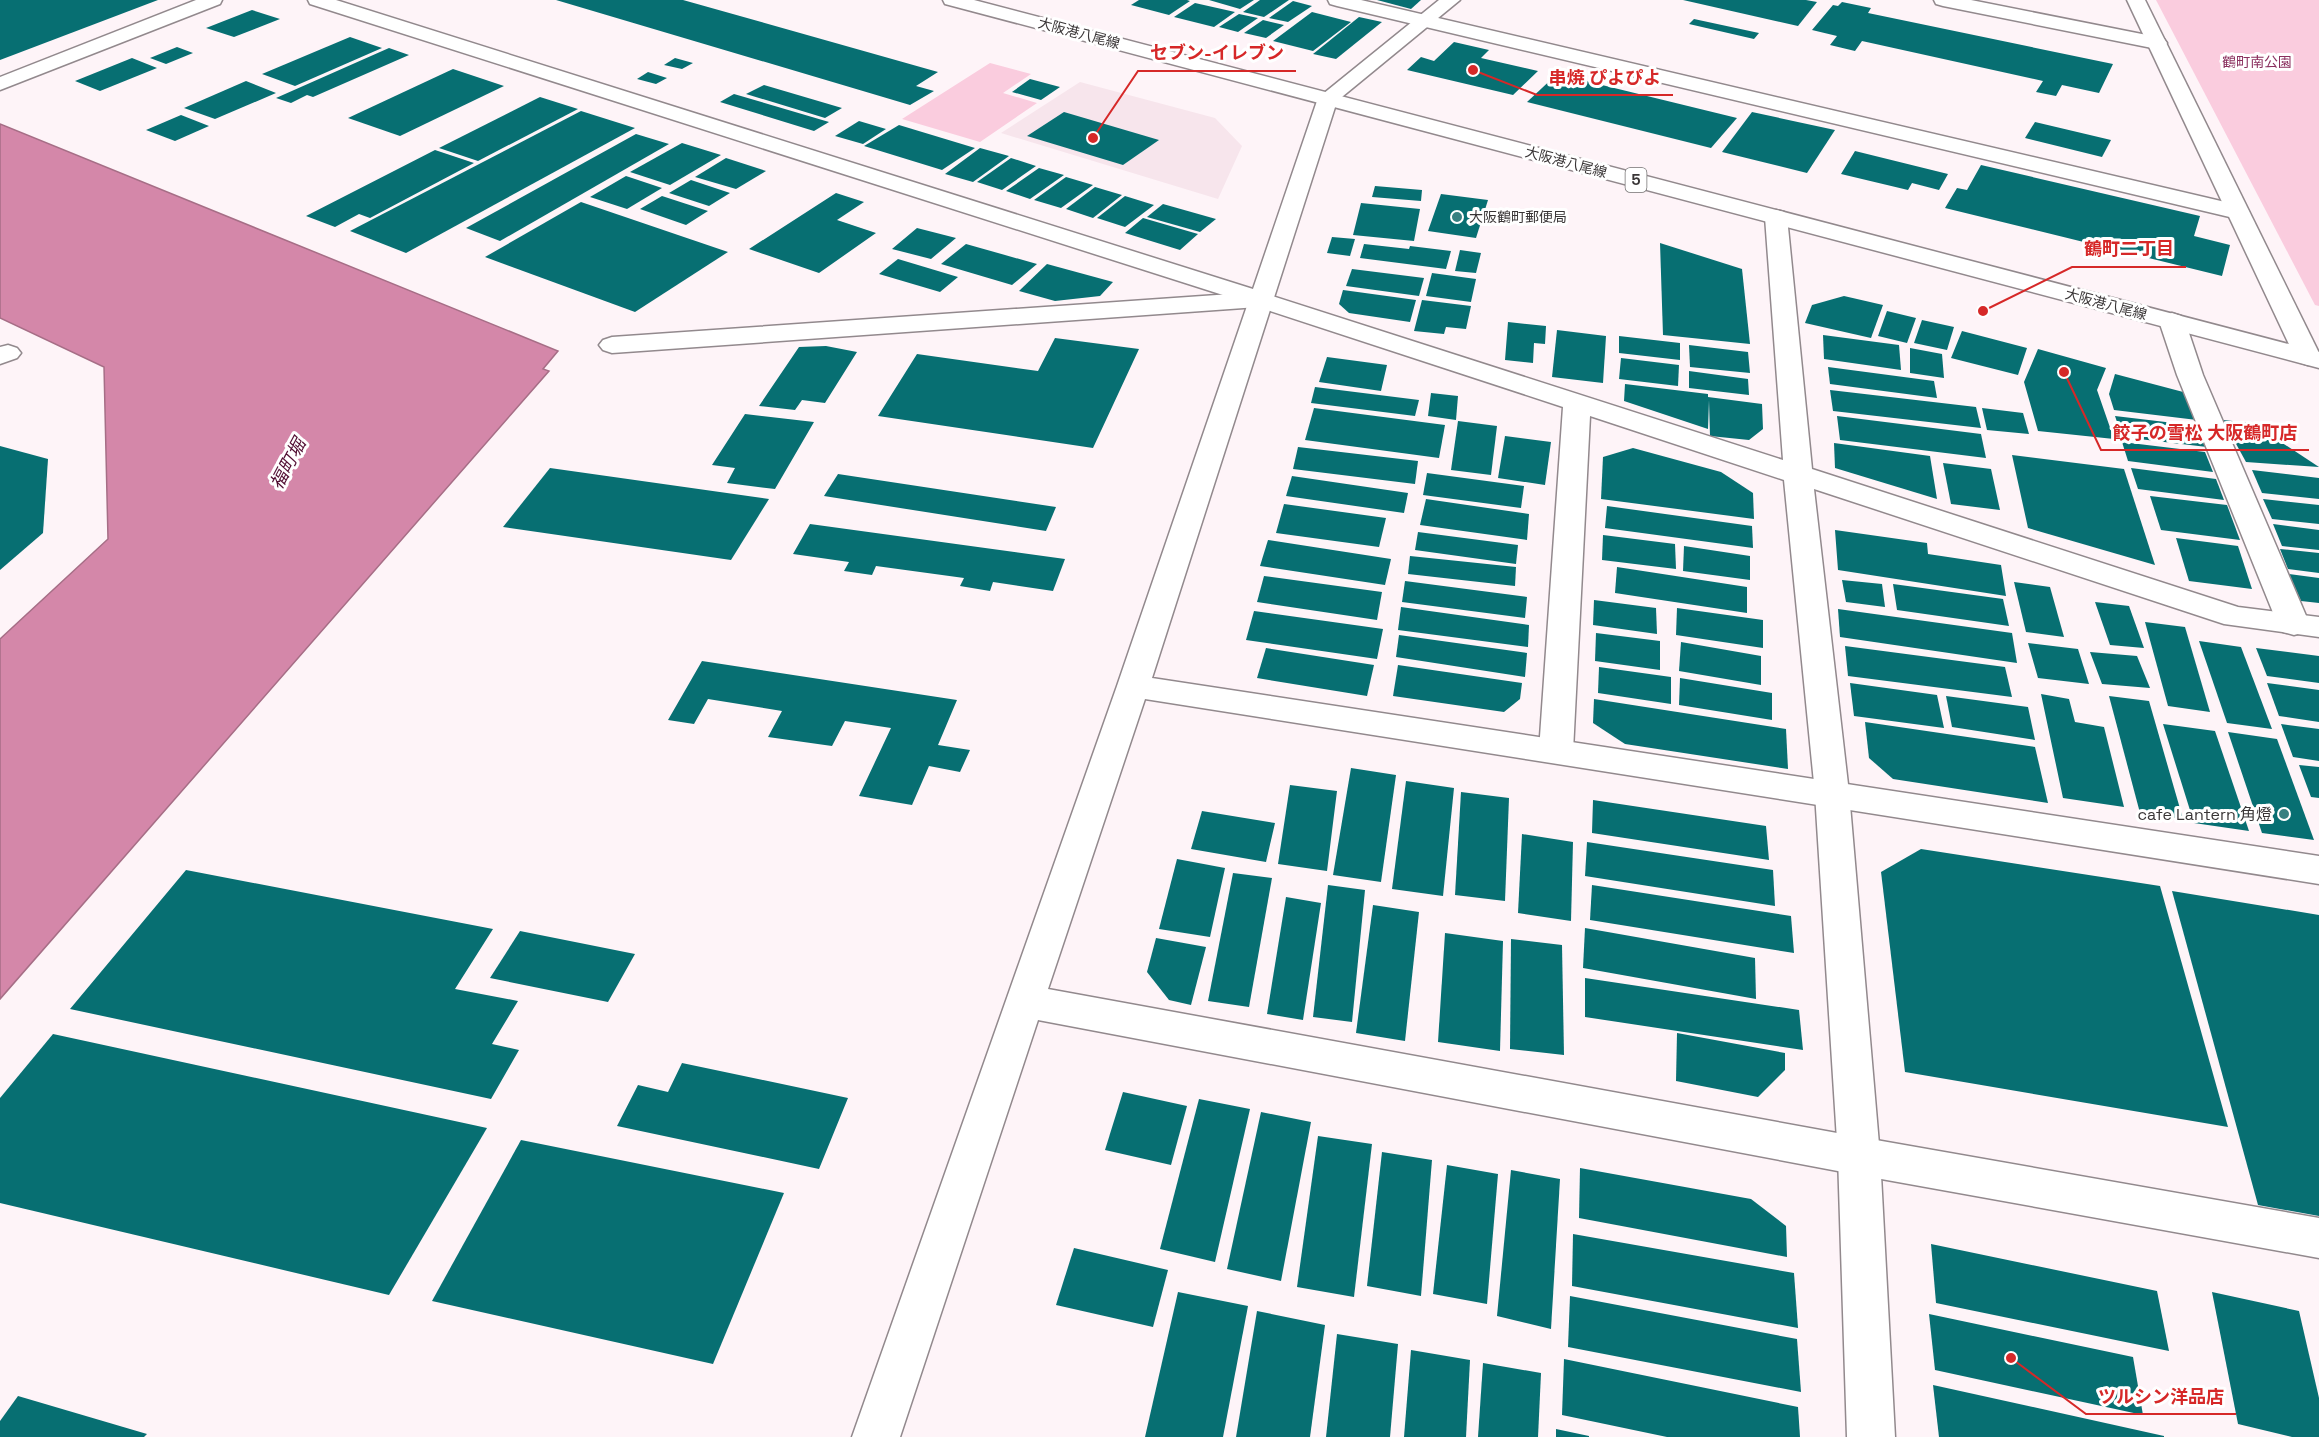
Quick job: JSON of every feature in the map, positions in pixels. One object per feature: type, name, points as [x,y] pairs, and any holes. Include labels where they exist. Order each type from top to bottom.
[{"type":"street","points":[[0,84],[213,0]]},
{"type":"street","points":[[317,0],[1260,299],[2235,617],[2307,626]]},
{"type":"street","name":"大阪港八尾線","points":[[952,0],[2313,359]]},
{"type":"street","points":[[1337,0],[2238,212]]},
{"type":"street","points":[[876,1437],[1132,686],[1328,98],[1450,0]]},
{"type":"street","points":[[1943,0],[2157,44]]},
{"type":"street","points":[[2136,0],[2238,212],[2313,359]]},
{"type":"street","points":[[1776,217],[1798,475],[1832,793],[1859,1156],[1871,1437]]},
{"type":"street","points":[[612,345],[1260,299]]},
{"type":"street","points":[[2172,321],[2190,375],[2307,626]]},
{"type":"street","points":[[1556,751],[1577,402]]},
{"type":"street","points":[[1132,686],[2319,870]]},
{"type":"street","points":[[1025,1001],[1859,1156],[2319,1238]]},
{"type":"shaded area","points":[[1080,82],[1215,118],[1242,146],[1218,199],[1001,133]]},
{"type":"green space","name":"鶴町南公園","points":[[2156,0],[2319,0],[2319,306],[2315,305]]},
{"type":"green space","points":[[990,63],[1031,74],[1003,93],[1037,103],[980,142],[902,119]]},
{"type":"water","name":"福町堀","points":[[0,124],[558,351],[543,369],[549,371],[0,999],[0,639],[108,539],[104,367],[0,318]]},
{"type":"building","points":[[0,0],[158,0],[0,60]]},
{"type":"building","points":[[556,0],[683,0],[938,72],[916,86],[934,91],[910,105]]},
{"type":"building","points":[[1139,0],[1190,1],[1169,15],[1131,5]]},
{"type":"building","points":[[1209,0],[1254,0],[1240,9]]},
{"type":"building","points":[[1260,0],[1289,0],[1264,17],[1243,12]]},
{"type":"building","points":[[1377,0],[1421,0],[1411,9]]},
{"type":"building","points":[[1683,0],[1806,0],[1817,2],[1798,26]]},
{"type":"building","points":[[1293,1],[1312,6],[1288,22],[1269,18]]},
{"type":"building","points":[[1842,2],[1871,8],[1868,13],[2113,64],[2099,93],[2062,85],[2056,96],[2036,92],[2043,81],[1862,41],[1855,51],[1830,45],[1837,36],[1812,30],[1833,5],[1838,6]]},
{"type":"building","points":[[1195,3],[1235,12],[1214,27],[1174,17]]},
{"type":"building","points":[[252,10],[280,19],[234,37],[206,28]]},
{"type":"building","points":[[1312,12],[1351,22],[1313,51],[1273,41]]},
{"type":"building","points":[[1239,14],[1258,18],[1238,32],[1219,27]]},
{"type":"building","points":[[1359,17],[1382,22],[1336,59],[1313,54]]},
{"type":"building","points":[[1694,19],[1759,33],[1754,39],[1689,24]]},
{"type":"building","points":[[1263,20],[1284,25],[1266,38],[1244,33]]},
{"type":"building","points":[[350,37],[382,48],[295,86],[262,74]]},
{"type":"building","points":[[1454,42],[1489,50],[1481,58],[1538,71],[1513,95],[1407,70],[1421,57],[1434,61]]},
{"type":"building","points":[[177,47],[193,53],[166,64],[150,58]]},
{"type":"building","points":[[389,48],[409,55],[313,97],[307,95],[291,103],[276,98]]},
{"type":"building","points":[[132,58],[157,68],[100,91],[75,81]]},
{"type":"building","points":[[675,58],[693,63],[682,69],[664,65]]},
{"type":"building","points":[[453,69],[504,86],[400,136],[348,118]]},
{"type":"building","points":[[648,72],[667,78],[656,84],[637,79]]},
{"type":"building","points":[[1557,74],[1737,118],[1711,148],[1527,102]]},
{"type":"building","points":[[1030,79],[1060,87],[1041,100],[1012,92]]},
{"type":"building","points":[[246,81],[276,93],[215,119],[184,108]]},
{"type":"building","points":[[764,85],[842,108],[825,118],[746,94]]},
{"type":"building","points":[[734,94],[829,122],[814,131],[720,102]]},
{"type":"building","points":[[540,97],[578,109],[478,161],[439,148]]},
{"type":"building","points":[[581,111],[635,128],[406,253],[350,231]]},
{"type":"building","points":[[1064,112],[1159,140],[1123,165],[1027,136]]},
{"type":"building","points":[[1752,112],[1835,130],[1807,173],[1722,152]]},
{"type":"building","points":[[181,115],[209,126],[175,141],[146,130]]},
{"type":"building","points":[[859,121],[886,129],[863,144],[835,136]]},
{"type":"building","points":[[2035,122],[2111,140],[2102,157],[2025,138]]},
{"type":"building","points":[[899,125],[975,148],[942,170],[864,146]]},
{"type":"building","points":[[636,134],[669,144],[500,241],[466,228]]},
{"type":"building","points":[[682,143],[721,155],[670,185],[630,172]]},
{"type":"building","points":[[980,148],[1009,156],[973,182],[945,174]]},
{"type":"building","points":[[435,150],[474,163],[370,218],[359,214],[335,227],[306,216]]},
{"type":"building","points":[[1855,151],[1948,174],[1939,190],[1912,183],[1908,190],[1841,174]]},
{"type":"building","points":[[726,158],[766,171],[736,189],[695,177]]},
{"type":"building","points":[[1011,158],[1036,166],[1002,190],[977,182]]},
{"type":"building","points":[[1981,165],[2200,216],[2194,236],[2230,245],[2222,276],[1945,208],[1957,188],[1967,190]]},
{"type":"building","points":[[1039,168],[1064,175],[1030,199],[1006,191]]},
{"type":"building","points":[[626,176],[662,188],[627,209],[590,197]]},
{"type":"building","points":[[1066,177],[1093,185],[1061,208],[1034,200]]},
{"type":"building","points":[[691,180],[730,193],[709,206],[669,193]]},
{"type":"building","points":[[1375,186],[1422,190],[1421,201],[1372,197]]},
{"type":"building","points":[[1095,187],[1122,195],[1093,218],[1066,209]]},
{"type":"building","points":[[836,193],[864,202],[837,220],[876,233],[819,273],[749,249]]},
{"type":"building","points":[[1441,194],[1488,200],[1476,238],[1428,231]]},
{"type":"building","points":[[662,196],[708,211],[686,225],[640,209]]},
{"type":"building","points":[[1125,196],[1154,205],[1125,227],[1097,218]]},
{"type":"building","points":[[581,202],[728,252],[635,312],[485,257]]},
{"type":"building","points":[[1361,203],[1420,209],[1414,241],[1353,235]]},
{"type":"building","points":[[1163,204],[1216,219],[1200,232],[1147,217]]},
{"type":"building","points":[[1143,218],[1198,234],[1180,250],[1125,233]]},
{"type":"building","points":[[917,228],[956,238],[931,259],[892,249]]},
{"type":"building","points":[[1332,237],[1355,239],[1350,256],[1327,253]]},
{"type":"building","points":[[1660,243],[1742,269],[1750,344],[1663,335]]},
{"type":"building","points":[[966,244],[1037,264],[1012,285],[941,264]]},
{"type":"building","points":[[1364,244],[1451,251],[1446,269],[1360,258]]},
{"type":"building","points":[[1460,250],[1481,253],[1476,273],[1455,271]]},
{"type":"building","points":[[898,259],[958,277],[940,292],[879,274]]},
{"type":"building","points":[[1047,264],[1113,282],[1100,296],[1055,301],[1019,291]]},
{"type":"building","points":[[1352,269],[1424,278],[1419,296],[1346,286]]},
{"type":"building","points":[[1432,273],[1476,279],[1471,302],[1426,296]]},
{"type":"building","points":[[1343,290],[1416,300],[1410,322],[1349,313],[1339,304]]},
{"type":"building","points":[[1844,296],[1883,305],[1871,338],[1805,323],[1812,305]]},
{"type":"building","points":[[1422,300],[1471,306],[1466,329],[1446,327],[1444,334],[1414,331]]},
{"type":"building","points":[[1887,311],[1916,318],[1907,343],[1878,336]]},
{"type":"building","points":[[1922,320],[1954,327],[1947,350],[1914,343]]},
{"type":"building","points":[[1508,322],[1546,326],[1545,344],[1534,343],[1533,363],[1505,360]]},
{"type":"building","points":[[1557,330],[1606,336],[1603,383],[1552,377]]},
{"type":"building","points":[[1962,331],[2027,348],[2018,375],[1951,358]]},
{"type":"building","points":[[1823,335],[1899,345],[1901,370],[1824,359]]},
{"type":"building","points":[[1619,336],[1680,343],[1680,360],[1619,353]]},
{"type":"building","points":[[1055,338],[1139,349],[1093,448],[878,416],[917,354],[1038,371]]},
{"type":"building","points":[[1689,345],[1748,352],[1750,373],[1690,367]]},
{"type":"building","points":[[826,346],[857,352],[825,403],[802,400],[795,410],[759,406],[799,347]]},
{"type":"building","points":[[1910,348],[1942,354],[1944,378],[1910,373]]},
{"type":"building","points":[[2038,349],[2106,368],[2097,390],[2114,439],[2038,431],[2024,382]]},
{"type":"building","points":[[1327,357],[1387,365],[1381,391],[1319,382]]},
{"type":"building","points":[[1621,358],[1679,365],[1678,386],[1619,379]]},
{"type":"building","points":[[1828,367],[1934,381],[1937,398],[1830,384]]},
{"type":"building","points":[[1689,371],[1748,379],[1749,395],[1689,388]]},
{"type":"building","points":[[2115,374],[2187,393],[2197,420],[2114,410],[2109,394]]},
{"type":"building","points":[[1625,384],[1708,394],[1708,397],[1762,404],[1763,429],[1749,440],[1710,436],[1709,400],[1708,429],[1624,401]]},
{"type":"building","points":[[1315,387],[1419,400],[1415,416],[1311,403]]},
{"type":"building","points":[[1830,390],[1976,407],[1981,428],[1833,411]]},
{"type":"building","points":[[1431,393],[1458,396],[1456,420],[1428,416]]},
{"type":"building","points":[[1314,408],[1445,425],[1439,458],[1305,440]]},
{"type":"building","points":[[1982,408],[2023,413],[2029,434],[1987,430]]},
{"type":"building","points":[[745,414],[814,422],[775,489],[727,483],[735,468],[712,465]]},
{"type":"building","points":[[1837,416],[1981,434],[1986,458],[1840,440]]},
{"type":"building","points":[[2115,416],[2199,426],[2207,447],[2122,437]]},
{"type":"building","points":[[2223,420],[2252,423],[2319,467],[2246,462]]},
{"type":"building","points":[[1458,421],[1497,426],[1491,475],[1451,470]]},
{"type":"building","points":[[1505,436],[1551,442],[1545,485],[1498,478]]},
{"type":"building","points":[[2122,442],[2205,452],[2213,472],[2128,461]]},
{"type":"building","points":[[1834,443],[1930,456],[1937,499],[1835,468]]},
{"type":"building","points":[[0,446],[48,459],[43,533],[0,570]]},
{"type":"building","points":[[1298,447],[1418,461],[1415,484],[1293,469]]},
{"type":"building","points":[[1633,448],[1721,472],[1753,493],[1754,519],[1601,499],[1603,457]]},
{"type":"building","points":[[2012,455],[2124,469],[2155,565],[2028,528]]},
{"type":"building","points":[[1943,463],[1991,469],[2000,510],[1951,504]]},
{"type":"building","points":[[550,468],[769,499],[731,560],[503,527]]},
{"type":"building","points":[[2131,468],[2216,479],[2224,500],[2138,489]]},
{"type":"building","points":[[2252,470],[2319,478],[2319,499],[2262,493]]},
{"type":"building","points":[[1427,473],[1524,486],[1521,508],[1423,495]]},
{"type":"building","points":[[838,474],[1056,507],[1046,531],[824,496]]},
{"type":"building","points":[[1292,476],[1408,493],[1404,513],[1286,496]]},
{"type":"building","points":[[2150,496],[2227,505],[2240,540],[2161,530]]},
{"type":"building","points":[[1426,499],[1529,514],[1527,540],[1420,525]]},
{"type":"building","points":[[2263,499],[2319,505],[2319,524],[2272,519]]},
{"type":"building","points":[[1284,504],[1386,518],[1379,547],[1276,533]]},
{"type":"building","points":[[1607,506],[1752,526],[1753,548],[1605,528]]},
{"type":"building","points":[[810,524],[1065,559],[1053,591],[993,582],[990,591],[960,586],[964,578],[876,566],[872,575],[844,571],[849,562],[793,554]]},
{"type":"building","points":[[2273,524],[2319,530],[2319,550],[2282,546]]},
{"type":"building","points":[[1835,530],[1927,543],[1928,554],[2001,565],[2006,596],[1838,570]]},
{"type":"building","points":[[1418,532],[1518,545],[1516,564],[1415,550]]},
{"type":"building","points":[[1603,535],[1675,544],[1676,569],[1602,560]]},
{"type":"building","points":[[2176,538],[2238,546],[2252,589],[2189,581]]},
{"type":"building","points":[[1268,540],[1391,559],[1385,585],[1260,566]]},
{"type":"building","points":[[1684,546],[1750,556],[1750,580],[1683,571]]},
{"type":"building","points":[[2280,549],[2319,553],[2319,573],[2288,569]]},
{"type":"building","points":[[1410,556],[1516,567],[1515,586],[1408,574]]},
{"type":"building","points":[[1617,567],[1747,587],[1747,613],[1615,593]]},
{"type":"building","points":[[2289,574],[2319,578],[2319,603],[2301,601]]},
{"type":"building","points":[[1264,576],[1382,592],[1377,620],[1257,602]]},
{"type":"building","points":[[1842,580],[1882,584],[1885,607],[1846,602]]},
{"type":"building","points":[[1405,581],[1527,597],[1525,618],[1402,602]]},
{"type":"building","points":[[2014,582],[2050,587],[2064,637],[2026,632]]},
{"type":"building","points":[[1893,584],[2003,599],[2009,626],[1897,610]]},
{"type":"building","points":[[1594,600],[1656,608],[1657,634],[1593,625]]},
{"type":"building","points":[[2095,602],[2129,606],[2144,648],[2110,645]]},
{"type":"building","points":[[1401,607],[1529,625],[1528,647],[1398,630]]},
{"type":"building","points":[[1677,608],[1763,620],[1763,648],[1676,635]]},
{"type":"building","points":[[1838,609],[2012,633],[2017,663],[1840,637]]},
{"type":"building","points":[[1254,611],[1383,629],[1377,659],[1246,640]]},
{"type":"building","points":[[2145,622],[2185,627],[2210,712],[2168,706]]},
{"type":"building","points":[[1596,633],[1660,641],[1660,670],[1595,661]]},
{"type":"building","points":[[1399,635],[1527,653],[1525,677],[1396,657]]},
{"type":"building","points":[[2199,641],[2241,647],[2272,729],[2227,723]]},
{"type":"building","points":[[1681,642],[1761,656],[1761,685],[1679,671]]},
{"type":"building","points":[[2028,643],[2078,649],[2089,684],[2038,678]]},
{"type":"building","points":[[1845,646],[2005,667],[2012,697],[1848,676]]},
{"type":"building","points":[[1266,648],[1374,665],[1367,696],[1257,678]]},
{"type":"building","points":[[2256,648],[2319,656],[2319,683],[2267,676]]},
{"type":"building","points":[[2090,652],[2137,656],[2150,688],[2102,684]]},
{"type":"building","points":[[702,661],[957,700],[938,745],[970,750],[960,772],[929,766],[912,805],[859,796],[891,728],[845,721],[832,746],[768,737],[782,711],[708,699],[694,724],[668,720]]},
{"type":"building","points":[[1398,665],[1522,683],[1520,699],[1504,712],[1393,696]]},
{"type":"building","points":[[1599,667],[1671,677],[1671,704],[1598,693]]},
{"type":"building","points":[[1680,678],[1772,693],[1772,720],[1679,705]]},
{"type":"building","points":[[1850,683],[1937,695],[1944,728],[1854,716]]},
{"type":"building","points":[[2267,683],[2319,690],[2319,722],[2279,716]]},
{"type":"building","points":[[2041,694],[2069,699],[2075,722],[2104,727],[2124,807],[2063,798]]},
{"type":"building","points":[[1946,696],[2028,707],[2035,740],[1952,727]]},
{"type":"building","points":[[2109,696],[2149,701],[2183,819],[2140,813]]},
{"type":"building","points":[[1594,699],[1786,729],[1788,769],[1625,744],[1593,723]]},
{"type":"building","points":[[1865,722],[2035,747],[2048,803],[1893,779],[1869,758]]},
{"type":"building","points":[[2163,724],[2215,731],[2249,831],[2194,823]]},
{"type":"building","points":[[2281,724],[2319,729],[2319,761],[2293,757]]},
{"type":"building","points":[[2228,732],[2277,739],[2314,840],[2262,833]]},
{"type":"building","points":[[2299,765],[2319,767],[2319,798],[2311,797]]},
{"type":"building","points":[[1351,768],[1396,775],[1381,882],[1333,875]]},
{"type":"building","points":[[1406,781],[1454,788],[1443,896],[1392,889]]},
{"type":"building","points":[[1290,785],[1337,791],[1327,871],[1278,864]]},
{"type":"building","points":[[1461,792],[1509,798],[1505,901],[1455,895]]},
{"type":"building","points":[[1593,800],[1766,826],[1769,860],[1592,833]]},
{"type":"building","points":[[1202,811],[1275,823],[1266,862],[1191,849]]},
{"type":"building","points":[[1522,834],[1573,842],[1571,921],[1518,913]]},
{"type":"building","points":[[1587,842],[1773,870],[1775,906],[1585,876]]},
{"type":"building","points":[[1921,849],[2160,886],[2228,1127],[1905,1072],[1881,872]]},
{"type":"building","points":[[1177,859],[1225,868],[1210,937],[1159,929]]},
{"type":"building","points":[[186,870],[493,929],[455,989],[518,1001],[492,1044],[519,1050],[491,1099],[70,1009]]},
{"type":"building","points":[[1233,873],[1272,878],[1249,1007],[1208,1001]]},
{"type":"building","points":[[1328,885],[1365,890],[1352,1022],[1313,1017]]},
{"type":"building","points":[[1592,885],[1791,916],[1794,953],[1590,920]]},
{"type":"building","points":[[2172,891],[2319,915],[2319,1216],[2258,1205]]},
{"type":"building","points":[[1286,897],[1321,903],[1303,1020],[1267,1014]]},
{"type":"building","points":[[1373,905],[1419,912],[1405,1041],[1356,1033]]},
{"type":"building","points":[[1585,928],[1755,958],[1756,999],[1583,968]]},
{"type":"building","points":[[520,931],[635,954],[608,1002],[490,978]]},
{"type":"building","points":[[1445,933],[1503,941],[1500,1051],[1438,1042]]},
{"type":"building","points":[[1156,938],[1206,947],[1191,1005],[1169,1000],[1147,972]]},
{"type":"building","points":[[1511,939],[1562,945],[1564,1055],[1510,1049]]},
{"type":"building","points":[[1585,978],[1799,1010],[1803,1050],[1585,1017]]},
{"type":"building","points":[[1677,1033],[1785,1053],[1785,1070],[1758,1097],[1676,1081]]},
{"type":"building","points":[[53,1034],[487,1128],[389,1295],[0,1203],[0,1098]]},
{"type":"building","points":[[682,1063],[848,1098],[819,1169],[617,1126],[638,1085],[668,1092]]},
{"type":"building","points":[[1123,1092],[1187,1106],[1171,1165],[1105,1150]]},
{"type":"building","points":[[1199,1099],[1250,1109],[1215,1262],[1160,1249]]},
{"type":"building","points":[[1261,1112],[1311,1122],[1281,1281],[1227,1269]]},
{"type":"building","points":[[1318,1136],[1372,1144],[1354,1297],[1297,1287]]},
{"type":"building","points":[[521,1140],[784,1193],[713,1364],[432,1301]]},
{"type":"building","points":[[1382,1152],[1432,1160],[1421,1296],[1367,1286]]},
{"type":"building","points":[[1447,1165],[1498,1174],[1487,1304],[1433,1294]]},
{"type":"building","points":[[1580,1168],[1751,1199],[1786,1226],[1787,1257],[1579,1218]]},
{"type":"building","points":[[1511,1170],[1560,1179],[1551,1329],[1497,1316]]},
{"type":"building","points":[[1573,1234],[1794,1273],[1798,1328],[1572,1286]]},
{"type":"building","points":[[1931,1244],[2157,1291],[2169,1351],[1936,1303]]},
{"type":"building","points":[[1074,1248],[1168,1270],[1153,1327],[1056,1305]]},
{"type":"building","points":[[1178,1292],[1248,1306],[1223,1437],[1145,1437]]},
{"type":"building","points":[[2212,1292],[2299,1311],[2319,1398],[2319,1437],[2292,1437],[2238,1424]]},
{"type":"building","points":[[1570,1296],[1797,1339],[1801,1392],[1568,1347]]},
{"type":"building","points":[[1257,1311],[1325,1325],[1310,1437],[1236,1437]]},
{"type":"building","points":[[1929,1314],[2133,1357],[2143,1415],[1935,1370]]},
{"type":"building","points":[[1337,1334],[1398,1344],[1390,1437],[1326,1437]]},
{"type":"building","points":[[1411,1350],[1470,1360],[1466,1437],[1404,1437]]},
{"type":"building","points":[[1564,1359],[1798,1407],[1800,1437],[1667,1437],[1562,1415]]},
{"type":"building","points":[[1483,1363],[1541,1373],[1538,1437],[1478,1437]]},
{"type":"building","points":[[1933,1385],[2164,1436],[2164,1437],[1939,1437]]},
{"type":"building","points":[[18,1396],[147,1434],[144,1437],[0,1437],[0,1421]]},
{"type":"building","points":[[1556,1429],[1589,1436],[1589,1437],[1556,1437]]},
{"type":"place","name":"串焼 ぴよぴよ","points":[[1473,70]]},
{"type":"place","name":"セブン-イレブン","points":[[1093,138]]},
{"type":"place","name":"大阪鶴町郵便局","points":[[1457,217]]},
{"type":"place","name":"鶴町二丁目","points":[[1983,311]]},
{"type":"place","name":"餃子の雪松 大阪鶴町店","points":[[2064,372]]},
{"type":"place","name":"cafe Lantern 角燈","points":[[2284,814]]},
{"type":"place","name":"ツルシン洋品店","points":[[2011,1358]]}]
